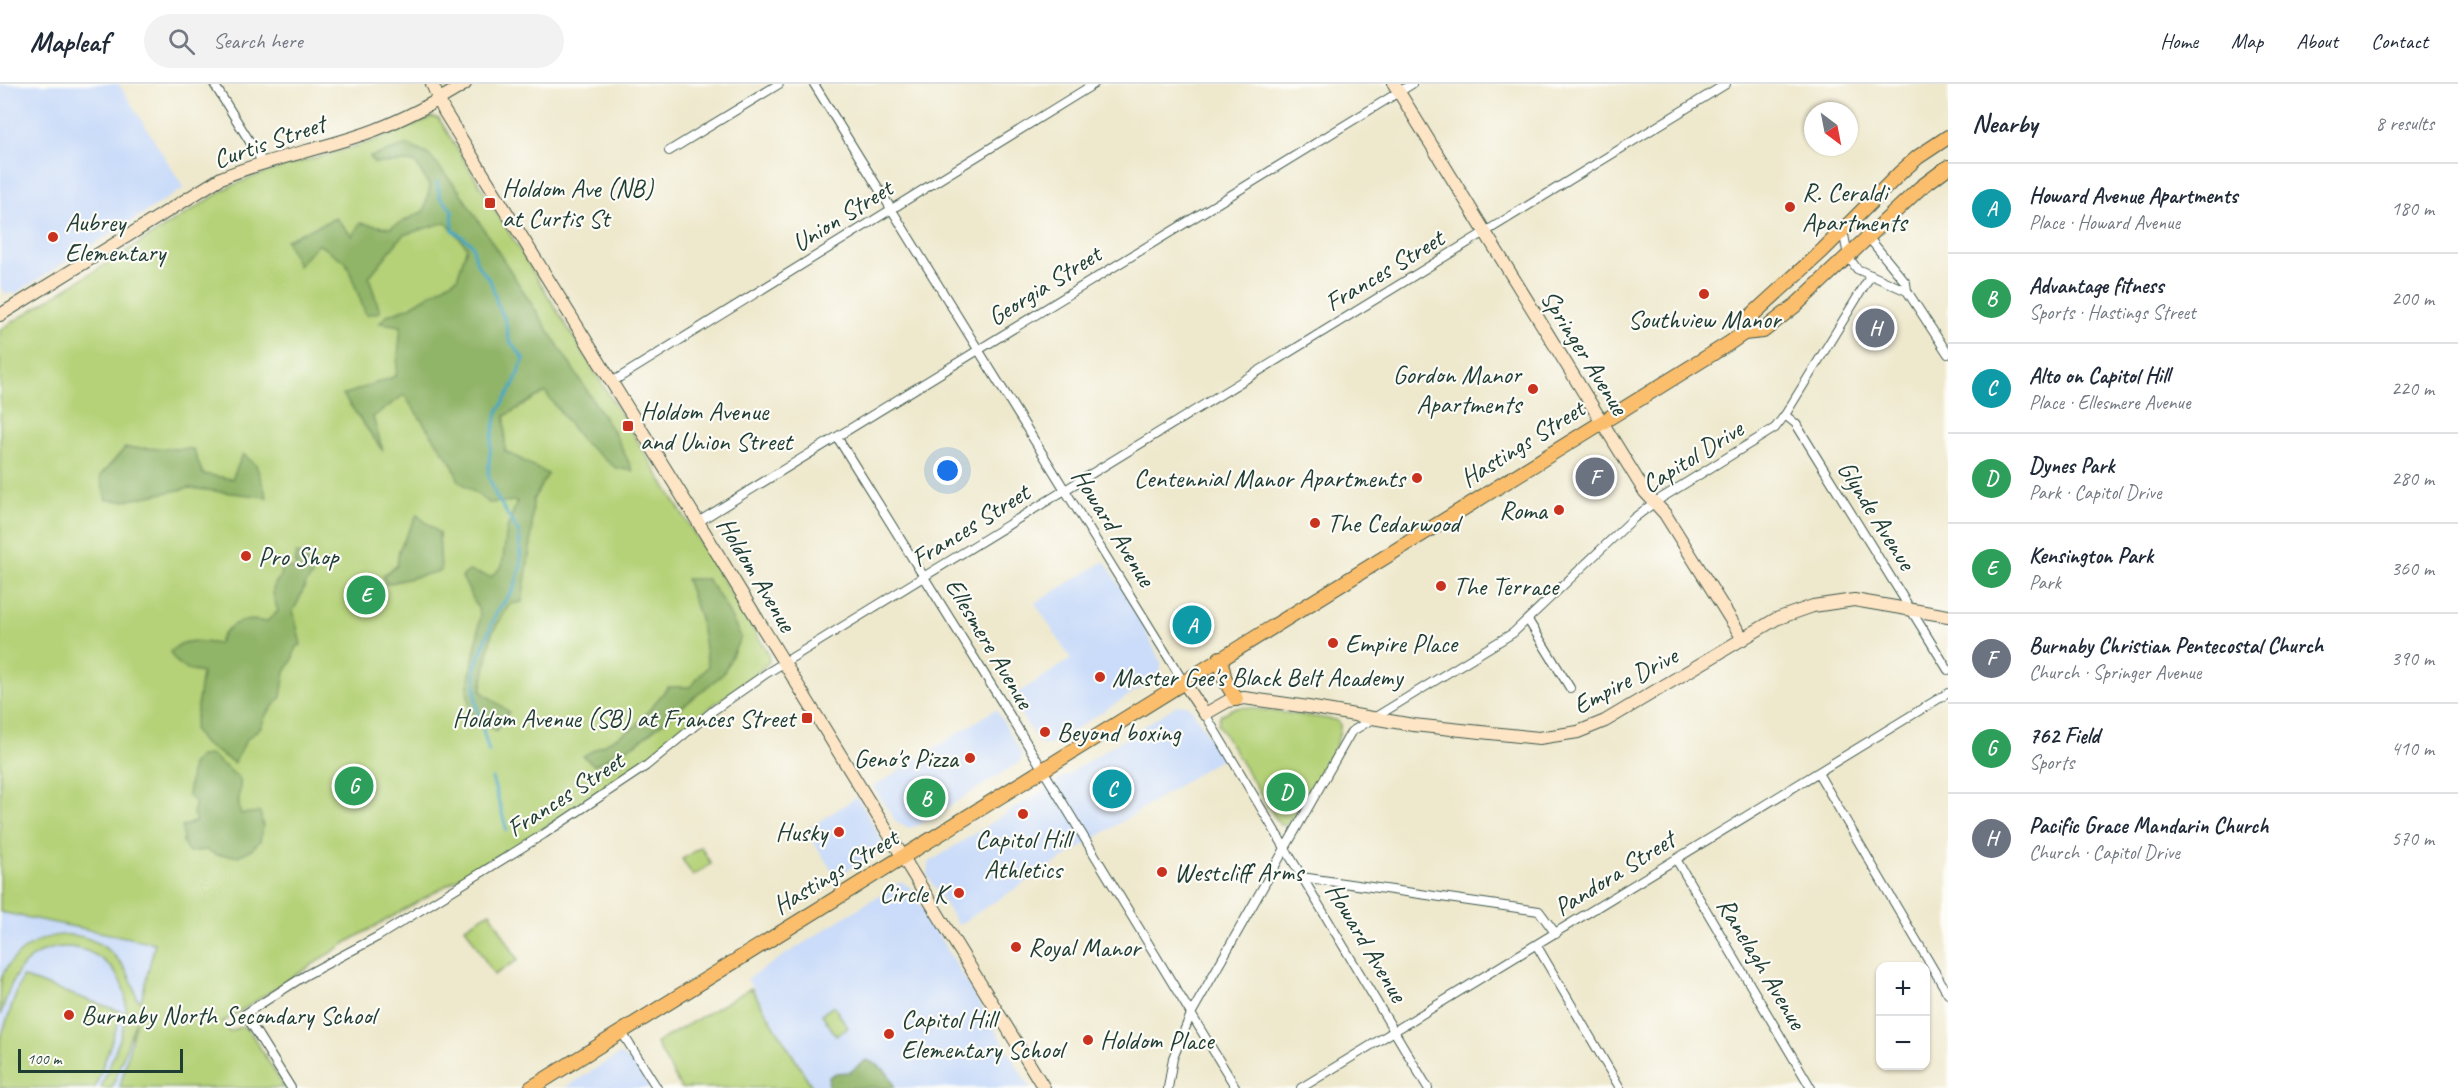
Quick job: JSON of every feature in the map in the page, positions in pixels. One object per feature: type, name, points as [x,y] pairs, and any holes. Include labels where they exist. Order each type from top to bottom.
[{"type":"main road","name":"Hastings Street","points":[[1744,333],[1751,316],[1918,157],[1948,137]]},
{"type":"main road","name":"Hastings Street","points":[[531,1088],[1744,333],[1762,331],[1797,304],[1920,188],[1948,167]]},
{"type":"main road","points":[[1220,658],[1225,680],[1236,699]]},
{"type":"street","points":[[214,84],[263,163]]},
{"type":"street","name":"Holdom Avenue","points":[[432,84],[438,100],[1044,1088]]},
{"type":"street","name":"Curtis Street","points":[[2,310],[208,186],[234,173],[374,130],[438,100],[465,84]]},
{"type":"street","points":[[669,151],[778,84]]},
{"type":"street","name":"Howard Avenue","points":[[814,84],[977,351],[1205,714],[1428,1088]]},
{"type":"street","name":"Union Street","points":[[612,382],[1094,84]]},
{"type":"street","name":"Georgia Street","points":[[698,522],[977,351],[1397,88],[1412,84]]},
{"type":"street","name":"Frances Street","points":[[291,1088],[245,1014],[306,975],[377,937],[544,834],[646,766],[714,710],[785,663],[1726,84]]},
{"type":"street","name":"Springer Avenue","points":[[1397,88],[1645,492],[1665,514],[1743,639]]},
{"type":"street","points":[[1843,230],[1848,256],[1857,269],[1907,291]]},
{"type":"street","points":[[1868,237],[1898,271],[1906,283],[1907,291],[1948,354]]},
{"type":"street","name":"Capitol Drive","points":[[1168,1088],[1173,1058],[1191,1014],[1352,732],[1512,633],[1634,518],[1655,502],[1766,434],[1785,415],[1871,276]]},
{"type":"street","name":"Glynde Avenue","points":[[1785,415],[1796,424],[1948,670]]},
{"type":"street","name":"Ellesmere Avenue","points":[[837,437],[925,577],[1236,1088]]},
{"type":"street","name":"Empire Drive","points":[[1236,699],[1308,707],[1371,719],[1539,738],[1578,732],[1618,715],[1776,619],[1814,606],[1854,600],[1948,616]]},
{"type":"street","points":[[1528,620],[1570,688]]},
{"type":"street","name":"Pandora Street","points":[[1301,1088],[1948,693]]},
{"type":"street","points":[[1205,714],[1236,699]]},
{"type":"street","points":[[1818,773],[1948,994]]},
{"type":"street","name":"Ranelagh Avenue","points":[[1676,859],[1811,1088]]},
{"type":"street","points":[[1301,877],[1539,911],[1556,934]]},
{"type":"street","points":[[1537,946],[1620,1088]]},
{"type":"street","points":[[621,1031],[657,1088]]},
{"type":"shaded area","name":"Aubrey Elementary","points":[[0,84],[119,84],[184,188],[16,293],[5,294],[0,286]]},
{"type":"shaded area","points":[[1105,561],[1137,614],[1161,662],[1161,675],[1050,745],[1043,745],[1037,741],[1010,698],[1071,659],[1035,603]]},
{"type":"shaded area","points":[[1177,705],[1187,705],[1192,709],[1222,758],[958,925],[927,875],[928,863]]},
{"type":"shaded area","points":[[996,709],[1020,750],[1022,756],[1020,762],[919,825],[909,828],[897,823],[873,787]]},
{"type":"shaded area","points":[[857,797],[881,839],[882,845],[877,852],[836,877],[806,830]]},
{"type":"shaded area","name":"Capitol Hill Elementary School","points":[[900,882],[909,886],[1030,1088],[814,1088],[747,979]]},
{"type":"shaded area","name":"Burnaby North Secondary School","points":[[0,912],[156,943],[120,1088],[0,1088]]},
{"type":"shaded area","points":[[620,1054],[636,1065],[650,1088],[564,1088]]},
{"type":"green space","points":[[432,117],[439,119],[768,653],[769,662],[755,675],[695,718],[640,765],[576,808],[510,849],[349,941],[223,1022],[229,1032],[243,1026],[252,1035],[285,1088],[120,1088],[136,1020],[112,1088],[101,1088],[120,1036],[126,1005],[123,988],[116,973],[105,961],[76,948],[60,947],[44,951],[29,960],[18,972],[0,1016],[1,979],[6,969],[24,950],[45,938],[63,935],[80,936],[96,942],[122,965],[137,999],[141,1001],[155,943],[0,912],[0,330],[229,187],[279,168],[382,138]]},
{"type":"green space","points":[[408,145],[429,155],[458,189],[616,436],[633,471],[616,468],[583,442],[545,392],[505,416],[505,451],[548,474],[533,500],[531,543],[522,602],[510,604],[492,633],[481,691],[509,712],[496,731],[470,712],[467,689],[480,613],[462,577],[469,571],[491,577],[502,566],[507,529],[517,501],[489,503],[459,481],[452,464],[404,395],[373,417],[383,451],[343,395],[396,376],[401,326],[380,323],[387,315],[410,307],[457,278],[467,247],[446,222],[403,235],[369,277],[380,312],[366,315],[346,262],[318,244],[298,266],[286,240],[336,218],[352,236],[360,223],[390,228],[424,211],[430,187],[415,162],[374,163],[370,157]]},
{"type":"green space","points":[[125,448],[193,449],[203,474],[232,479],[243,454],[256,465],[267,497],[189,488],[124,501],[106,500],[100,476]]},
{"type":"green space","points":[[417,515],[439,533],[441,571],[386,584],[383,575],[397,566],[399,550]]},
{"type":"green space","points":[[296,553],[306,557],[312,576],[293,610],[301,645],[296,647],[292,661],[285,672],[281,697],[266,715],[261,727],[247,739],[234,763],[204,744],[194,730],[202,673],[183,667],[170,652],[186,642],[218,644],[226,631],[244,621],[266,622],[278,611],[273,589],[281,577],[280,566],[295,569]]},
{"type":"green space","points":[[686,579],[707,579],[723,602],[741,637],[723,674],[637,743],[594,765],[583,756],[635,727],[668,687],[690,687],[708,666],[700,618]]},
{"type":"green space","points":[[1242,707],[1336,720],[1340,724],[1336,745],[1330,759],[1293,825],[1280,825],[1218,724],[1220,716],[1231,709]]},
{"type":"green space","points":[[211,755],[240,779],[241,814],[260,812],[263,827],[260,841],[251,850],[238,856],[217,855],[206,850],[188,852],[183,842],[182,827],[196,821],[193,814],[196,802],[188,796],[192,765],[200,756]]},
{"type":"green space","points":[[701,847],[711,864],[693,876],[682,859]]},
{"type":"green space","points":[[490,912],[518,960],[494,975],[465,927]]},
{"type":"green space","points":[[22,977],[122,1012],[95,1088],[0,1088],[0,1040]]},
{"type":"green space","points":[[751,988],[813,1088],[681,1088],[656,1043]]},
{"type":"green space","points":[[834,1006],[848,1028],[836,1036],[822,1014]]},
{"type":"green space","points":[[866,1060],[884,1070],[893,1082],[894,1088],[828,1088],[829,1077],[836,1073],[850,1072]]},
{"type":"waterway","points":[[437,182],[440,197],[452,210],[453,230],[472,244],[477,264],[491,282],[505,320],[509,340],[524,359],[513,386],[497,413],[488,474],[496,496],[519,533],[521,565],[514,589],[497,611],[475,667],[476,704],[489,752]]},
{"type":"waterway","points":[[492,778],[507,831]]},
{"type":"place","name":"Holdom Ave (NB) at Curtis St","points":[[490,203]]},
{"type":"place","name":"R. Ceraldi Apartments","points":[[1790,207]]},
{"type":"place","name":"Aubrey Elementary","points":[[53,237]]},
{"type":"place","name":"Southview Manor","points":[[1704,294]]},
{"type":"place","name":"Pacific Grace Mandarin Church","points":[[1875,328]]},
{"type":"place","name":"Gordon Manor Apartments","points":[[1533,389]]},
{"type":"place","name":"Holdom Avenue and Union Street","points":[[628,426]]},
{"type":"place","name":"Burnaby Christian Pentecostal Church","points":[[1595,477]]},
{"type":"place","name":"Centennial Manor Apartments","points":[[1417,478]]},
{"type":"place","name":"Roma","points":[[1559,510]]},
{"type":"place","name":"The Cedarwood","points":[[1315,523]]},
{"type":"place","name":"Pro Shop","points":[[246,556]]},
{"type":"place","name":"The Terrace","points":[[1441,586]]},
{"type":"place","name":"Kensington Park","points":[[366,595]]},
{"type":"place","name":"Howard Avenue Apartments","points":[[1192,625]]},
{"type":"place","name":"Empire Place","points":[[1333,643]]},
{"type":"place","name":"Master Gee's Black Belt Academy","points":[[1100,677]]},
{"type":"place","name":"Holdom Avenue (SB) at Frances Street","points":[[807,718]]},
{"type":"place","name":"Beyond boxing","points":[[1045,732]]},
{"type":"place","name":"Geno's Pizza","points":[[970,758]]},
{"type":"place","name":"762 Field","points":[[354,786]]},
{"type":"place","name":"Alto on Capitol Hill","points":[[1112,789]]},
{"type":"place","name":"Dynes Park","points":[[1286,792]]},
{"type":"place","name":"Advantage fitness","points":[[926,798]]},
{"type":"place","name":"Capitol Hill Athletics","points":[[1023,814]]},
{"type":"place","name":"Husky","points":[[839,832]]},
{"type":"place","name":"Westcliff Arms","points":[[1162,872]]},
{"type":"place","name":"Circle K","points":[[959,893]]},
{"type":"place","name":"Royal Manor","points":[[1016,947]]},
{"type":"place","name":"Burnaby North Secondary School","points":[[69,1015]]},
{"type":"place","name":"Capitol Hill Elementary School","points":[[889,1034]]},
{"type":"place","name":"Holdom Place","points":[[1088,1040]]}]
